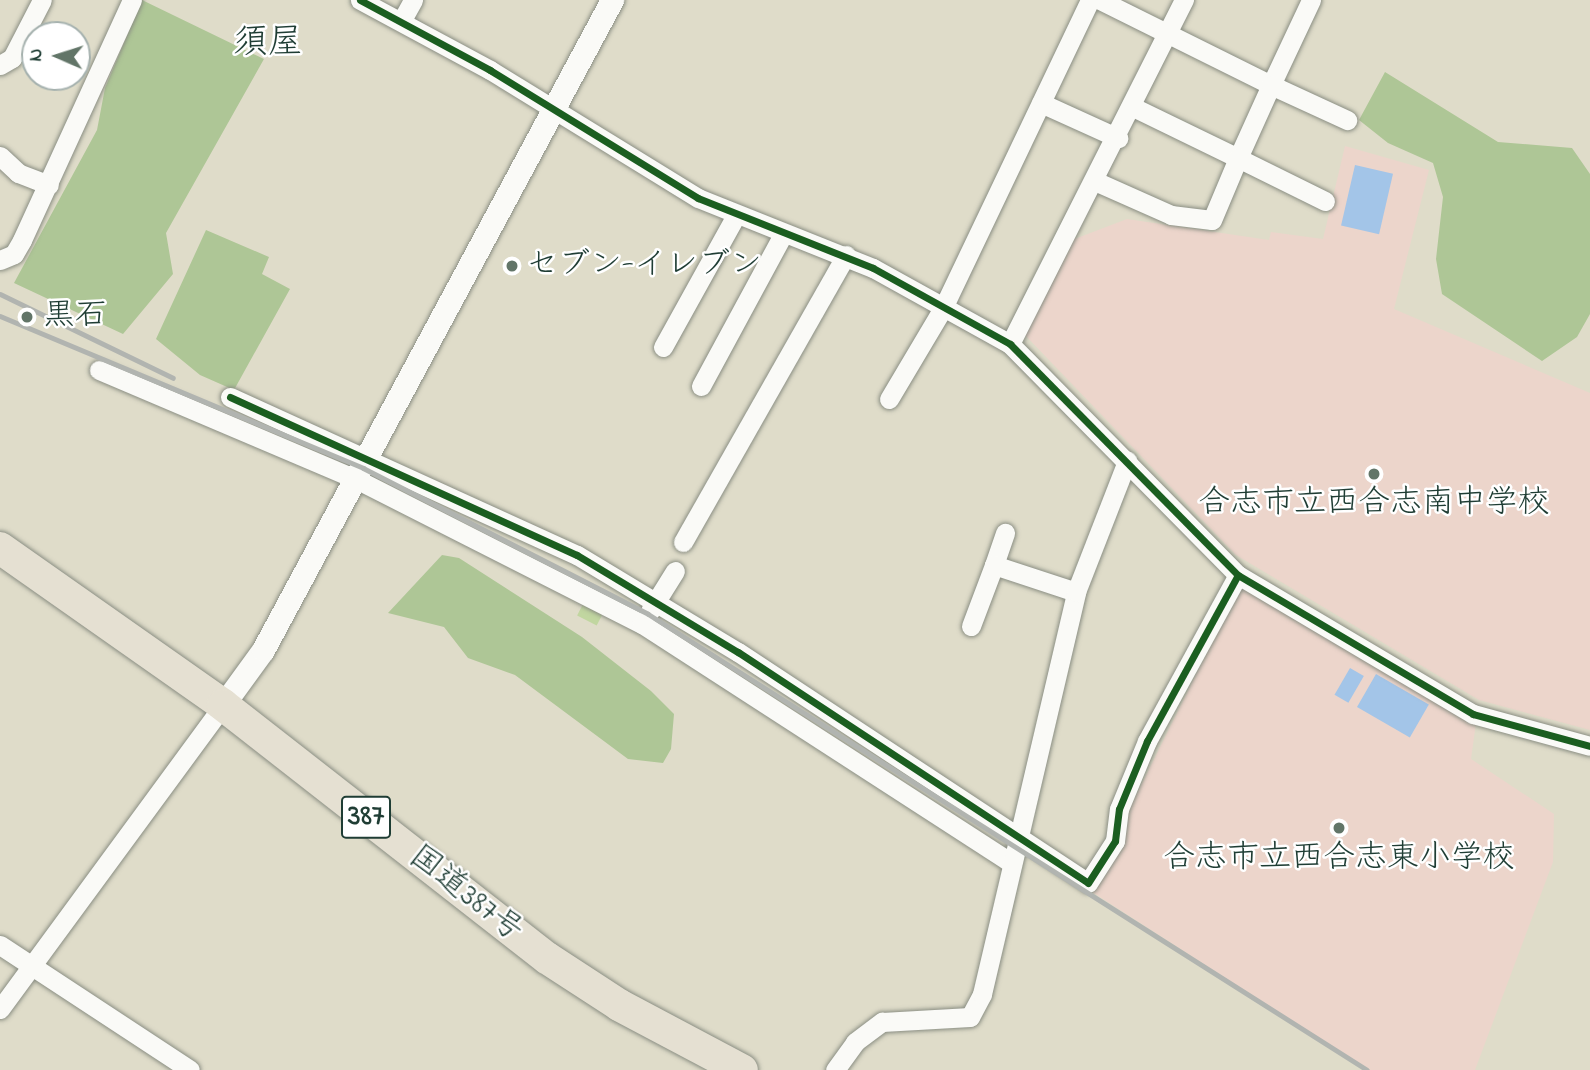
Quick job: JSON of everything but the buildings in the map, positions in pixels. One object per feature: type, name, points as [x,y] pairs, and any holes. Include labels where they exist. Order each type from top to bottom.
[{"type":"highway","name":"国道387号","points":[[0,548],[223,705],[547,958],[619,1005],[742,1070]]},
{"type":"street","points":[[0,65],[12,58],[42,0]]},
{"type":"street","points":[[0,260],[14,254],[49,185],[132,0]]},
{"type":"street","points":[[360,0],[402,20],[555,113],[735,217],[782,236],[846,256],[1010,344],[1238,575],[1474,714],[1590,746]]},
{"type":"street","points":[[402,20],[414,0]]},
{"type":"street","points":[[0,1009],[263,650],[555,113],[612,0]]},
{"type":"street","points":[[889,399],[943,308],[1090,0]]},
{"type":"street","points":[[1101,0],[1347,120]]},
{"type":"street","points":[[1010,344],[1097,181],[1184,0]]},
{"type":"street","points":[[1097,181],[1171,215],[1212,220],[1311,0]]},
{"type":"street","points":[[1041,103],[1118,138]]},
{"type":"street","points":[[1133,107],[1325,201]]},
{"type":"street","points":[[0,156],[18,173],[49,185]]},
{"type":"street","points":[[663,347],[735,217]]},
{"type":"street","points":[[701,386],[782,236]]},
{"type":"street","points":[[683,542],[846,256]]},
{"type":"street","points":[[99,370],[356,479],[642,624],[1009,861]]},
{"type":"street","points":[[230,397],[577,555],[656,601],[1088,883],[1115,841],[1119,809],[1147,741],[1238,575]]},
{"type":"street","points":[[835,1070],[855,1042],[882,1022],[970,1017],[982,994],[1009,861],[1076,592],[1127,461]]},
{"type":"street","points":[[971,626],[1005,533]]},
{"type":"street","points":[[994,565],[1076,592]]},
{"type":"street","points":[[642,624],[675,571]]},
{"type":"street","points":[[0,945],[190,1070]]},
{"type":"shaded area","name":"合志市立西合志南中学校","points":[[1345,146],[1429,170],[1394,309],[1590,393],[1590,730],[1479,700],[1236,555],[1023,333],[1072,240],[1127,219],[1269,240],[1271,232],[1323,239]]},
{"type":"shaded area","name":"合志市立西合志東小学校","points":[[1240,586],[1476,723],[1471,759],[1554,814],[1553,862],[1475,1070],[1368,1070],[1089,890]]},
{"type":"green space","points":[[142,0],[264,59],[166,233],[173,274],[123,334],[14,283],[97,130],[105,88]]},
{"type":"green space","points":[[1385,72],[1498,142],[1572,148],[1590,174],[1590,314],[1577,337],[1542,361],[1442,294],[1436,259],[1443,197],[1433,163],[1388,143],[1359,120]]},
{"type":"green space","points":[[206,230],[269,257],[262,274],[290,289],[234,390],[200,375],[156,339]]},
{"type":"green space","points":[[442,555],[459,558],[582,637],[651,691],[674,714],[671,749],[663,763],[628,759],[515,675],[468,658],[444,627],[388,613]]},
{"type":"green space","points":[[583,604],[603,614],[597,626],[577,616]]},
{"type":"water","points":[[1355,165],[1393,174],[1379,234],[1341,225]]},
{"type":"water","points":[[1350,668],[1364,676],[1348,703],[1334,695]]},
{"type":"water","points":[[1376,674],[1429,704],[1410,737],[1357,707]]},
{"type":"railway","points":[[0,294],[173,378]]},
{"type":"railway","points":[[0,316],[363,468],[648,614],[1367,1070]]},
{"type":"cycle path","points":[[360,0],[490,70],[698,198],[873,268],[1010,344],[1238,575],[1473,714],[1590,746]]},
{"type":"cycle path","points":[[230,397],[577,555],[738,652],[1088,883],[1115,841],[1119,809],[1147,741],[1238,575]]},
{"type":"place","name":"セブン-イレブン","points":[[512,266]]},
{"type":"place","name":"黒石","points":[[27,317]]},
{"type":"place","name":"合志市立西合志南中学校","points":[[1374,474]]},
{"type":"place","name":"合志市立西合志東小学校","points":[[1339,828]]},
{"type":"district","name":"須屋","points":[[268,44]]}]
